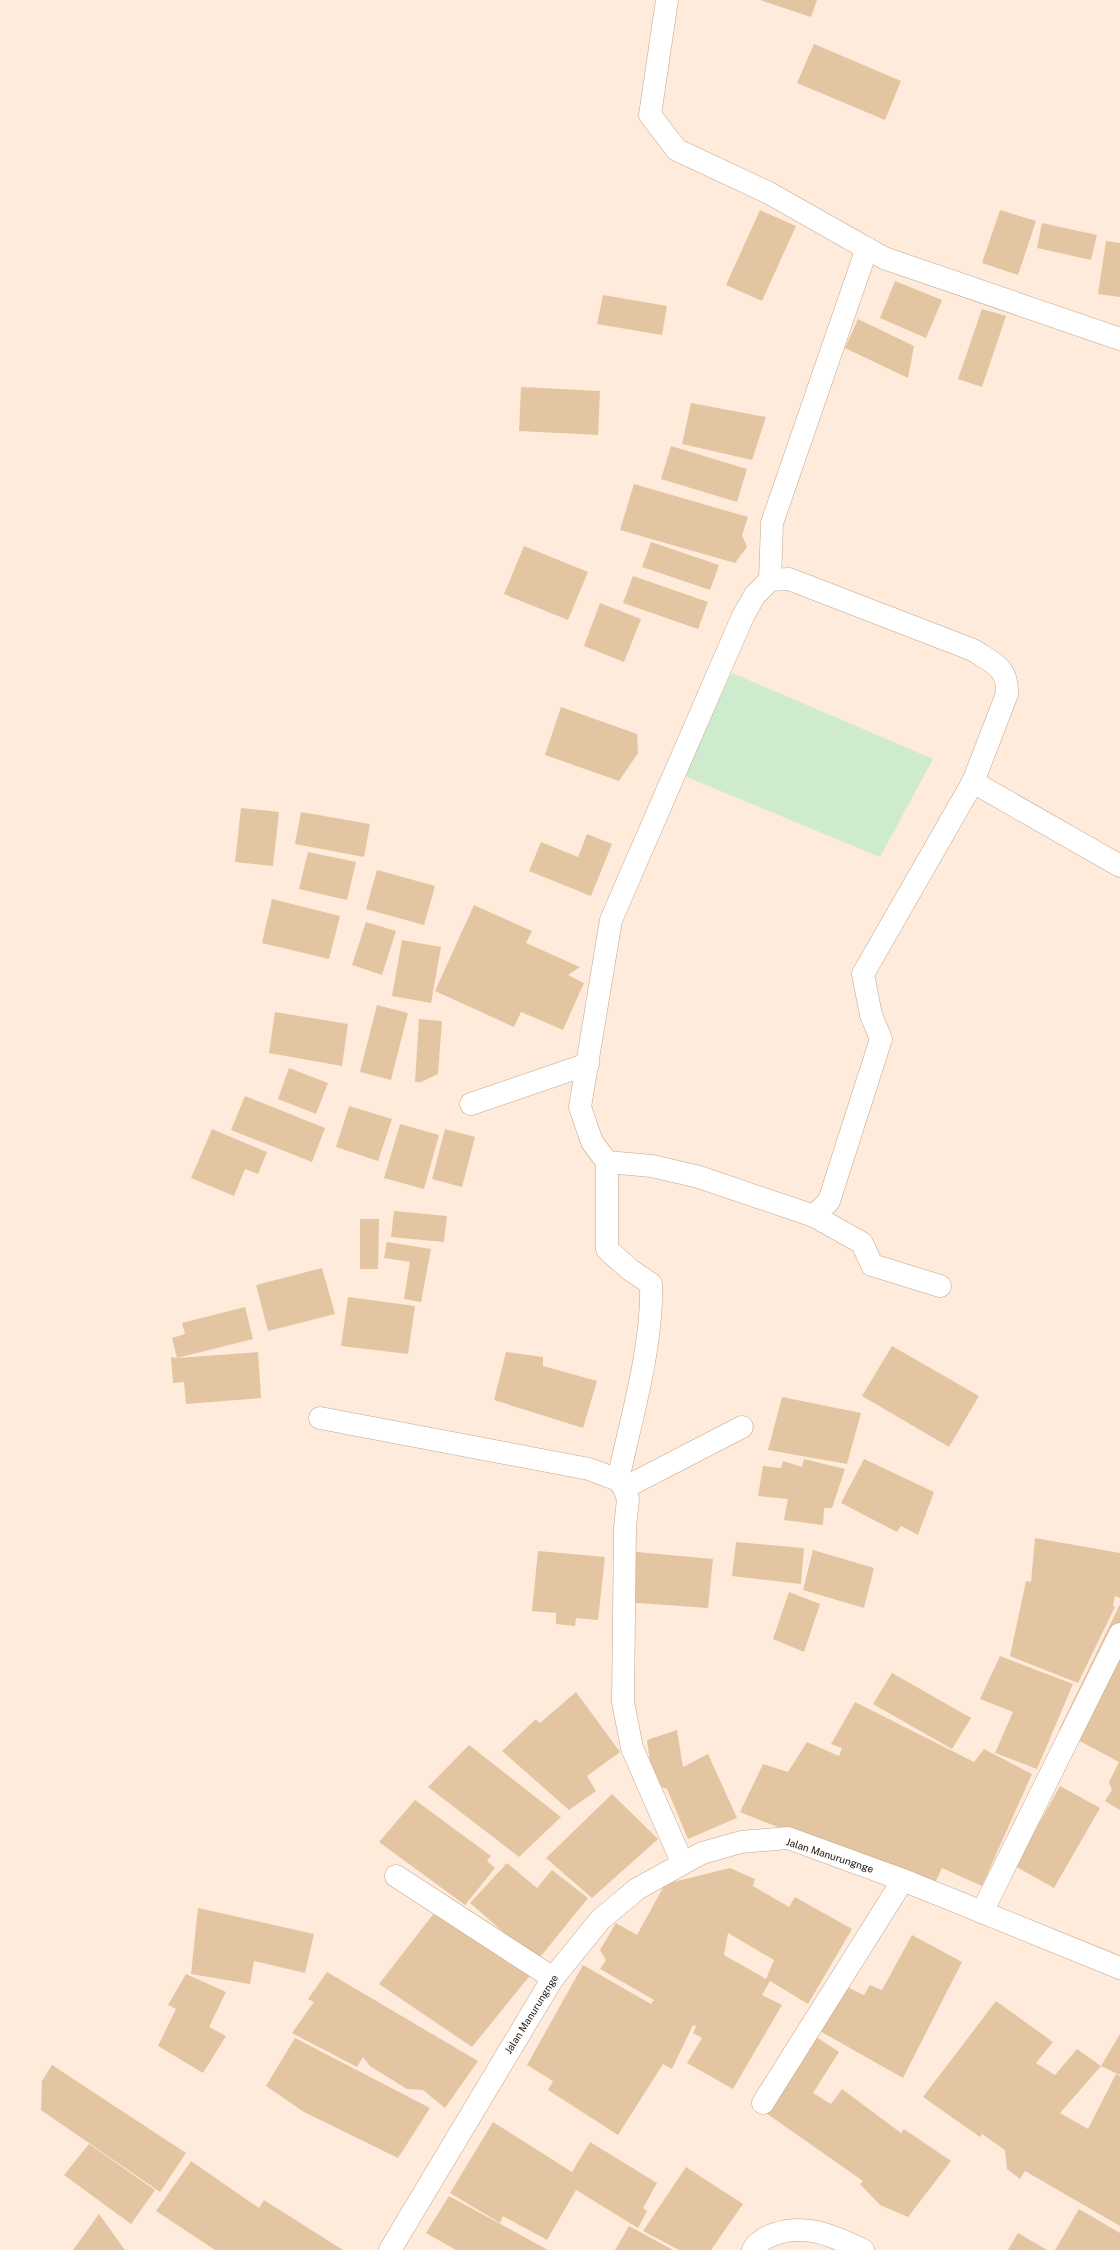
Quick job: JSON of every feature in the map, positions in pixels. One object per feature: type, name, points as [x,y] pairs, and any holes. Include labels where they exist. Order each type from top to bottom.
[{"type":"street","points":[[667,0],[650,115],[677,150],[769,193],[884,258],[1120,339]]},
{"type":"street","points":[[770,580],[772,523],[867,248]]},
{"type":"street","points":[[682,1862],[632,1748],[623,1702],[625,1528],[628,1499],[621,1484],[652,1306],[651,1284],[629,1269],[607,1249],[607,1162],[592,1142],[580,1107],[611,920],[743,616],[755,595],[770,580],[789,579],[973,650],[999,667],[1007,680],[1007,694],[973,782],[863,974],[872,1015],[881,1039],[829,1201],[814,1216]]},
{"type":"street","points":[[973,782],[1120,866]]},
{"type":"street","points":[[471,1104],[588,1064]]},
{"type":"street","points":[[607,1162],[652,1166],[699,1177],[814,1216],[862,1243],[872,1265],[940,1286]]},
{"type":"street","points":[[320,1418],[589,1469],[621,1484]]},
{"type":"street","points":[[621,1484],[742,1427]]},
{"type":"street","points":[[982,1912],[1120,1634]]},
{"type":"street","name":"Jalan Manurungnge","points":[[390,2250],[552,1978],[600,1920],[637,1889],[682,1862],[702,1853],[741,1842],[788,1838],[903,1880],[1120,1968]]},
{"type":"street","points":[[396,1876],[552,1978]]},
{"type":"street","points":[[762,2103],[903,1880]]},
{"type":"street","points":[[753,2250],[768,2236],[795,2228],[818,2231],[863,2250]]},
{"type":"green space","points":[[732,673],[933,759],[880,857],[682,775]]},
{"type":"building","points":[[760,0],[817,0],[811,17]]},
{"type":"building","points":[[814,44],[901,81],[885,120],[797,83]]},
{"type":"building","points":[[760,210],[796,226],[762,301],[726,285]]},
{"type":"building","points":[[1000,210],[1036,221],[1018,275],[982,263]]},
{"type":"building","points":[[1042,223],[1097,235],[1091,260],[1037,248]]},
{"type":"building","points":[[1106,241],[1120,243],[1120,297],[1098,294]]},
{"type":"building","points":[[895,281],[942,300],[926,338],[880,318]]},
{"type":"building","points":[[603,295],[667,306],[662,335],[597,324]]},
{"type":"building","points":[[982,309],[1006,316],[982,387],[958,379]]},
{"type":"building","points":[[858,319],[914,346],[908,378],[845,348]]},
{"type":"building","points":[[521,387],[600,391],[598,435],[519,431]]},
{"type":"building","points":[[691,403],[766,417],[752,460],[682,444]]},
{"type":"building","points":[[671,446],[747,469],[737,502],[661,479]]},
{"type":"building","points":[[634,484],[748,517],[742,535],[747,547],[735,563],[620,530]]},
{"type":"building","points":[[651,542],[719,565],[710,590],[642,567]]},
{"type":"building","points":[[524,546],[588,572],[568,620],[504,594]]},
{"type":"building","points":[[633,576],[708,602],[698,629],[623,603]]},
{"type":"building","points":[[600,603],[641,619],[624,662],[584,646]]},
{"type":"building","points":[[561,707],[637,734],[638,753],[619,781],[545,755]]},
{"type":"building","points":[[241,808],[279,812],[273,866],[235,862]]},
{"type":"building","points":[[301,812],[370,824],[364,857],[295,844]]},
{"type":"building","points":[[587,834],[612,844],[591,896],[529,871],[541,842],[578,857]]},
{"type":"building","points":[[308,852],[356,862],[347,900],[299,889]]},
{"type":"building","points":[[377,870],[435,886],[424,925],[366,909]]},
{"type":"building","points":[[272,899],[340,916],[329,959],[262,943]]},
{"type":"building","points":[[474,905],[532,931],[526,943],[580,967],[568,975],[584,983],[563,1030],[521,1012],[514,1027],[435,991]]},
{"type":"building","points":[[366,922],[396,931],[382,975],[352,965]]},
{"type":"building","points":[[402,940],[441,947],[431,1003],[392,996]]},
{"type":"building","points":[[377,1005],[408,1013],[391,1080],[360,1072]]},
{"type":"building","points":[[275,1012],[348,1024],[342,1066],[269,1053]]},
{"type":"building","points":[[419,1019],[442,1021],[438,1074],[421,1082],[415,1082]]},
{"type":"building","points":[[289,1068],[328,1083],[316,1114],[278,1099]]},
{"type":"building","points":[[245,1096],[325,1128],[312,1162],[231,1130]]},
{"type":"building","points":[[349,1106],[392,1119],[378,1161],[336,1147]]},
{"type":"building","points":[[400,1124],[439,1135],[424,1189],[384,1178]]},
{"type":"building","points":[[212,1129],[267,1152],[258,1174],[245,1169],[234,1196],[191,1178]]},
{"type":"building","points":[[445,1129],[475,1137],[462,1187],[432,1179]]},
{"type":"building","points":[[394,1211],[447,1216],[444,1242],[391,1237]]},
{"type":"building","points":[[360,1219],[379,1219],[378,1269],[360,1269]]},
{"type":"building","points":[[387,1242],[431,1249],[421,1302],[404,1299],[410,1262],[384,1258]]},
{"type":"building","points":[[322,1268],[335,1314],[268,1331],[256,1285]]},
{"type":"building","points":[[348,1297],[415,1306],[408,1354],[341,1346]]},
{"type":"building","points":[[245,1307],[253,1339],[177,1358],[172,1338],[185,1334],[182,1323]]},
{"type":"building","points":[[892,1346],[979,1396],[949,1447],[862,1396]]},
{"type":"building","points":[[258,1352],[261,1398],[186,1404],[184,1382],[173,1383],[171,1357],[177,1358]]},
{"type":"building","points":[[506,1352],[543,1357],[543,1366],[597,1381],[583,1428],[494,1400]]},
{"type":"building","points":[[782,1397],[861,1413],[847,1464],[768,1450]]},
{"type":"building","points":[[804,1459],[845,1469],[832,1508],[824,1508],[823,1525],[784,1520],[788,1499],[758,1496],[763,1466],[781,1468],[783,1461],[802,1467]]},
{"type":"building","points":[[864,1459],[934,1492],[918,1535],[901,1526],[897,1532],[841,1503]]},
{"type":"building","points":[[1035,1538],[1120,1553],[1120,1598],[1115,1596],[1113,1606],[1115,1607],[1078,1683],[1010,1656],[1026,1581],[1031,1582]]},
{"type":"building","points":[[736,1542],[804,1548],[801,1584],[732,1576]]},
{"type":"building","points":[[813,1550],[874,1568],[864,1608],[803,1590]]},
{"type":"building","points":[[538,1551],[605,1557],[598,1620],[576,1618],[575,1626],[556,1624],[556,1613],[532,1611]]},
{"type":"building","points":[[626,1551],[713,1559],[708,1608],[623,1602]]},
{"type":"building","points":[[789,1592],[820,1604],[804,1652],[773,1639]]},
{"type":"building","points":[[1120,1604],[1120,1810],[1105,1801],[1112,1790],[1109,1782],[1119,1762],[1059,1730]]},
{"type":"building","points":[[1000,1656],[1073,1684],[1037,1769],[995,1753],[1013,1712],[980,1699]]},
{"type":"building","points":[[892,1673],[971,1718],[952,1749],[873,1704]]},
{"type":"building","points":[[576,1692],[620,1752],[587,1776],[596,1791],[569,1810],[502,1751],[536,1719],[540,1723]]},
{"type":"building","points":[[855,1702],[974,1762],[984,1749],[1032,1774],[982,1886],[942,1868],[932,1889],[740,1812],[763,1764],[788,1772],[807,1742],[839,1756],[842,1748],[831,1744]]},
{"type":"building","points":[[677,1730],[683,1767],[708,1754],[737,1818],[688,1839],[667,1789],[653,1784],[647,1740]]},
{"type":"building","points":[[469,1745],[561,1817],[519,1857],[428,1787]]},
{"type":"building","points":[[1060,1786],[1100,1808],[1054,1888],[1015,1866]]},
{"type":"building","points":[[612,1794],[658,1839],[592,1898],[546,1858]]},
{"type":"building","points":[[415,1800],[491,1856],[487,1861],[495,1868],[465,1905],[379,1842]]},
{"type":"building","points":[[507,1863],[537,1888],[552,1870],[588,1898],[537,1961],[470,1903]]},
{"type":"building","points":[[730,1868],[755,1879],[753,1886],[789,1907],[795,1897],[852,1929],[808,2004],[770,1981],[762,1995],[782,2005],[733,2089],[687,2063],[702,2038],[693,2033],[696,2026],[693,2025],[672,2069],[663,2064],[618,2135],[548,2090],[553,2081],[527,2065],[583,1965],[651,2004],[654,2000],[600,1969],[606,1960],[600,1950],[616,1923],[637,1935],[665,1884]],"holes":[[[728,1933],[774,1960],[766,1979],[724,1955]]]},
{"type":"building","points":[[198,1908],[314,1934],[305,1973],[254,1961],[250,1984],[191,1974]]},
{"type":"building","points":[[438,1908],[532,1973],[472,2047],[379,1984]]},
{"type":"building","points":[[912,1935],[962,1962],[903,2078],[818,2030],[845,1986],[864,1995],[870,1985],[882,1990]]},
{"type":"building","points":[[327,1972],[478,2061],[445,2108],[423,2090],[407,2089],[370,2066],[363,2057],[357,2067],[292,2033],[314,2002],[308,1999]]},
{"type":"building","points":[[186,1974],[226,1992],[209,2027],[226,2036],[203,2073],[158,2046],[176,2009],[168,2005]]},
{"type":"building","points":[[996,2001],[1053,2042],[1036,2063],[1055,2075],[1077,2049],[1101,2066],[1060,2113],[1088,2129],[1116,2074],[1120,2076],[1120,2226],[1025,2171],[1020,2179],[1007,2169],[1005,2150],[982,2134],[980,2137],[923,2097]]},
{"type":"building","points":[[1120,2034],[1120,2075],[1101,2066]]},
{"type":"building","points":[[815,2036],[839,2052],[813,2093],[831,2104],[842,2089],[901,2133],[904,2129],[951,2161],[908,2217],[880,2205],[860,2184],[863,2181],[766,2113]]},
{"type":"building","points":[[295,2038],[430,2108],[398,2158],[304,2112],[266,2086]]},
{"type":"building","points":[[52,2065],[186,2153],[160,2192],[41,2110],[42,2081]]},
{"type":"building","points":[[493,2122],[572,2172],[590,2142],[657,2183],[643,2208],[647,2211],[638,2228],[576,2190],[547,2240],[503,2216],[500,2223],[450,2193]]},
{"type":"building","points":[[89,2144],[155,2190],[131,2224],[64,2175]]},
{"type":"building","points":[[191,2161],[259,2208],[264,2200],[343,2250],[215,2250],[156,2211]]},
{"type":"building","points":[[686,2167],[743,2204],[711,2250],[679,2250],[643,2231]]},
{"type":"building","points":[[449,2196],[548,2250],[456,2250],[426,2233]]},
{"type":"building","points":[[1079,2209],[1120,2233],[1120,2250],[1055,2250]]},
{"type":"building","points":[[99,2214],[125,2250],[73,2250]]},
{"type":"building","points":[[629,2226],[673,2250],[615,2250]]},
{"type":"building","points":[[1018,2233],[1047,2250],[1008,2250]]}]
